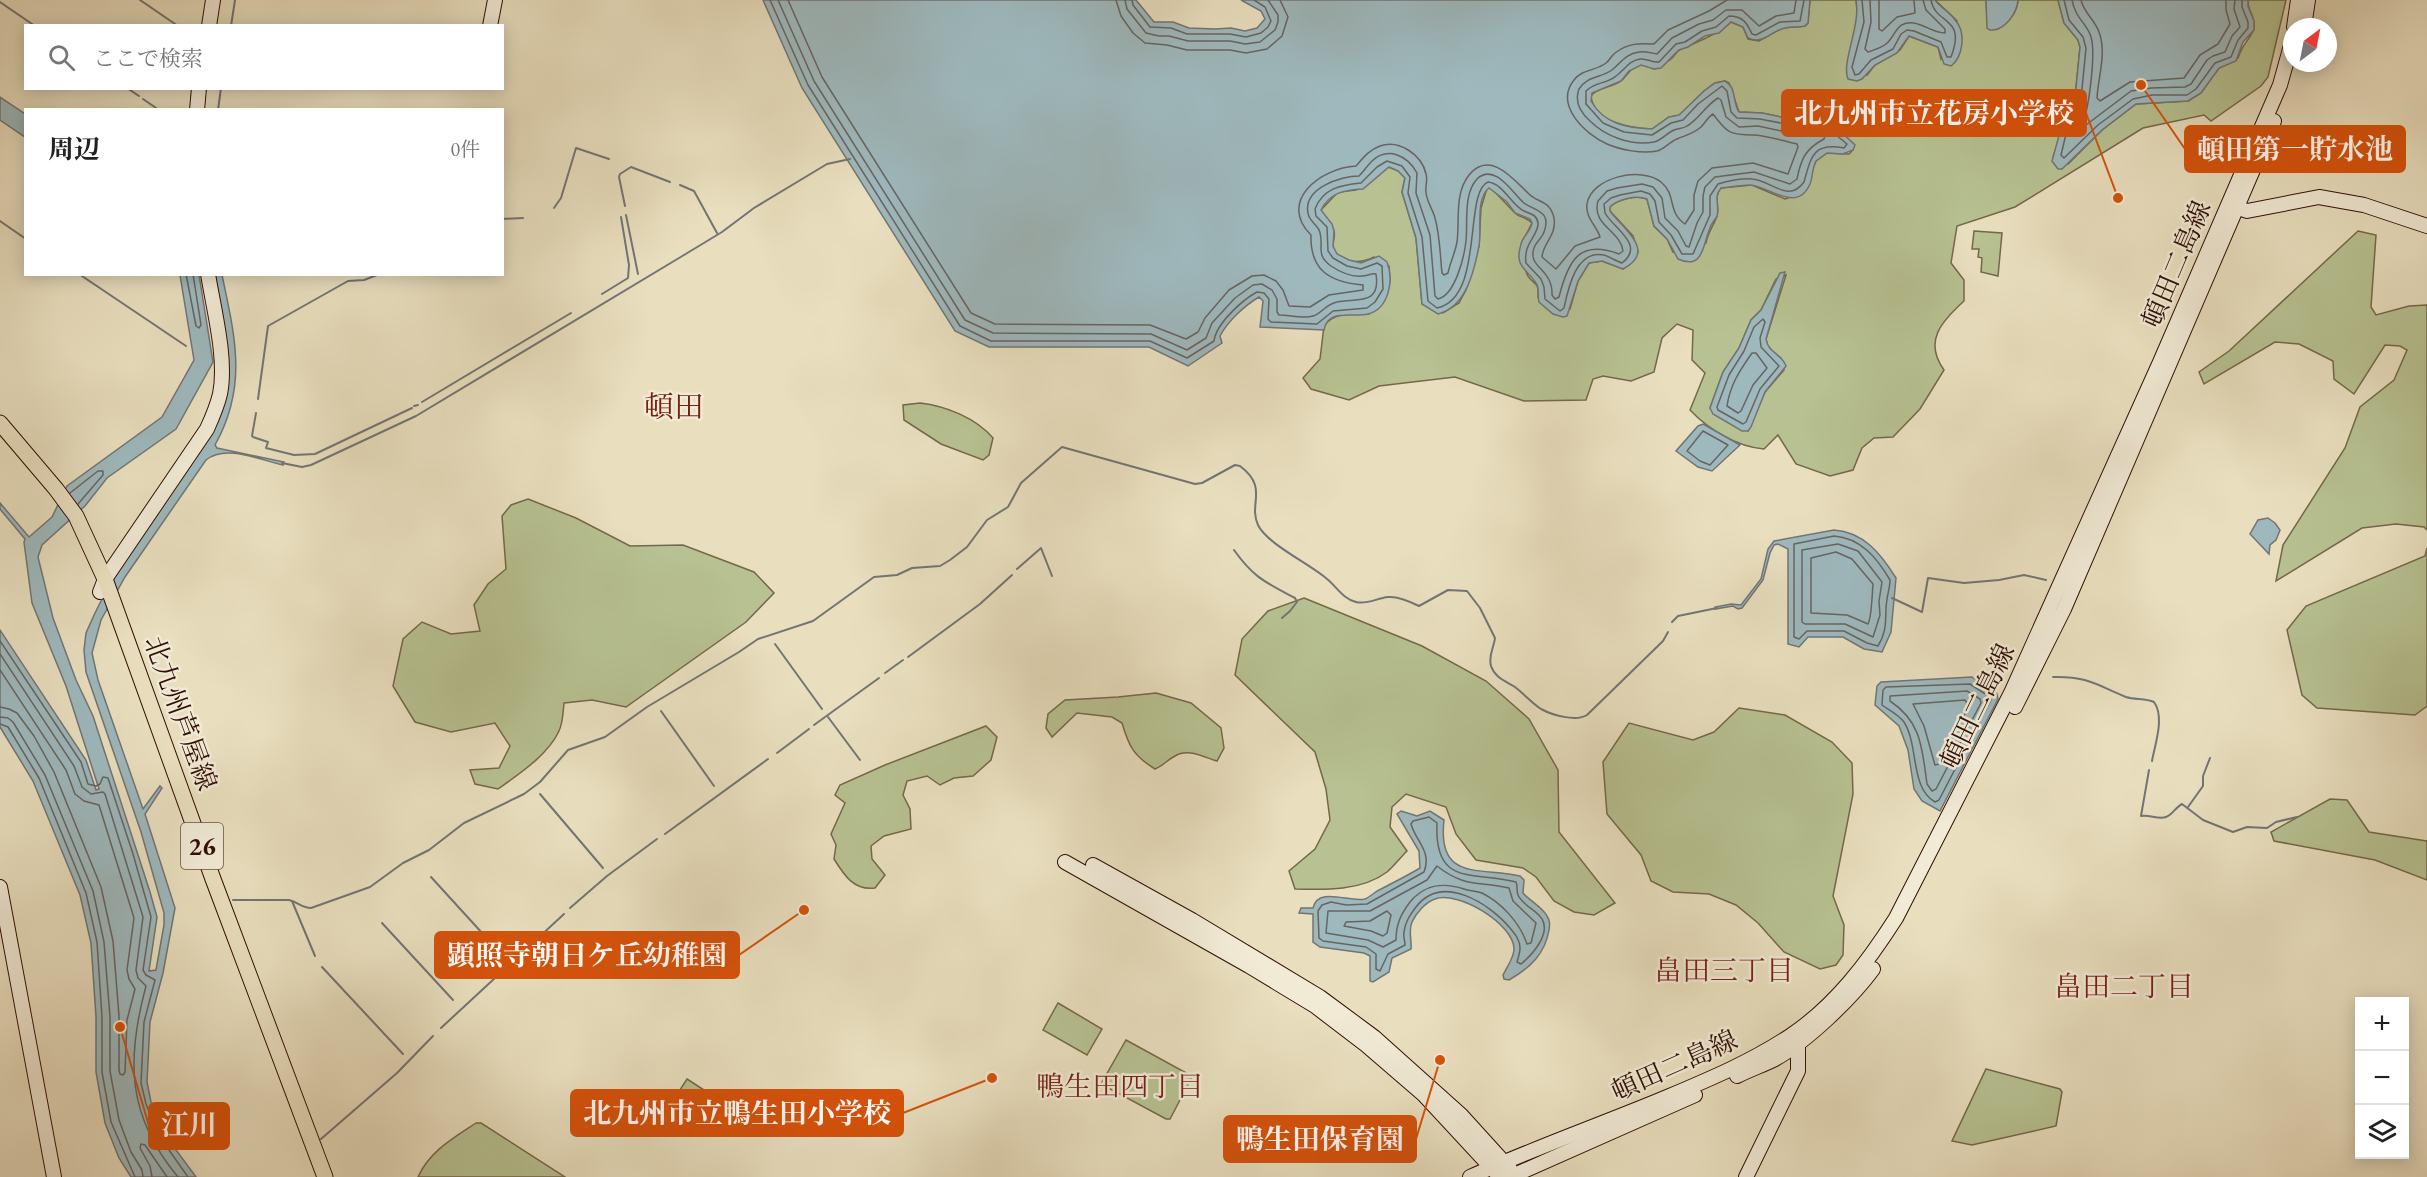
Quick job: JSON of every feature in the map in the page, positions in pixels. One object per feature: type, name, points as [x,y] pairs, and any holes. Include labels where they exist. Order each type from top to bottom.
[{"type":"main road","points":[[209,24],[213,0]]},
{"type":"main road","points":[[490,24],[495,0]]},
{"type":"main road","points":[[2295,18],[2298,0]]},
{"type":"main road","points":[[2305,18],[2308,0]]},
{"type":"main road","name":"頓田二島線","points":[[1515,1176],[1775,1059],[1798,1044],[1857,987],[1887,950],[1904,922],[2064,609],[2233,206],[2284,72]]},
{"type":"main road","name":"頓田二島線","points":[[1470,1177],[1495,1172],[1506,1163],[1734,1069],[1792,1035],[1832,1001],[1863,967],[1896,918],[2012,693],[2289,88],[2293,72]]},
{"type":"main road","points":[[197,108],[200,90]]},
{"type":"main road","points":[[2233,206],[2247,211],[2319,197],[2364,205],[2427,226]]},
{"type":"main road","points":[[102,585],[207,429],[215,411],[220,393],[222,368],[208,276]]},
{"type":"main road","name":"北九州芦屋線","points":[[0,423],[72,519],[102,585],[325,1177]]},
{"type":"main road","name":"北九州芦屋線","points":[[0,436],[55,494]]},
{"type":"main road","name":"北九州芦屋線","points":[[102,585],[315,1177]]},
{"type":"main road","points":[[1065,862],[1250,966],[1315,1006],[1366,1044],[1424,1095],[1495,1172]]},
{"type":"main road","points":[[1092,865],[1192,920],[1320,996],[1374,1037],[1461,1115],[1506,1163],[1515,1176]]},
{"type":"main road","points":[[0,887],[54,1177]]},
{"type":"main road","points":[[1746,1177],[1798,1071],[1798,1044]]},
{"type":"green space","points":[[1810,0],[1856,0],[1858,21],[1853,45],[1867,75],[1875,65],[1900,50],[1909,36],[1938,47],[1941,59],[1957,21],[1935,0],[1986,0],[1987,18],[1998,29],[2014,13],[2018,0],[2058,0],[2064,23],[2078,40],[2080,47],[2074,108],[2065,122],[2053,157],[2068,164],[2102,130],[2136,104],[2188,101],[2201,93],[2219,68],[2238,58],[2253,31],[2254,21],[2248,0],[2286,0],[2268,77],[2261,86],[2211,121],[2204,115],[2143,128],[2015,207],[1957,226],[1951,263],[1964,280],[1964,301],[1942,324],[1935,341],[1938,360],[1944,370],[1920,409],[1893,437],[1874,438],[1862,448],[1853,470],[1830,476],[1796,464],[1778,435],[1764,449],[1754,448],[1733,441],[1705,424],[1690,410],[1705,373],[1692,360],[1693,330],[1677,324],[1662,338],[1654,372],[1631,381],[1603,376],[1593,379],[1586,400],[1524,401],[1455,377],[1379,386],[1349,400],[1311,389],[1303,378],[1320,359],[1324,326],[1328,321],[1339,316],[1369,314],[1390,282],[1389,266],[1374,257],[1364,261],[1353,261],[1338,255],[1333,248],[1333,228],[1321,210],[1338,192],[1356,190],[1388,167],[1399,171],[1405,178],[1402,192],[1416,238],[1422,304],[1443,313],[1459,303],[1466,290],[1479,246],[1481,208],[1487,188],[1490,187],[1515,213],[1532,223],[1521,245],[1525,269],[1537,286],[1538,297],[1570,309],[1578,281],[1589,263],[1602,261],[1623,269],[1630,264],[1638,252],[1633,236],[1610,211],[1610,207],[1618,202],[1633,198],[1647,199],[1654,226],[1667,239],[1673,252],[1706,243],[1717,216],[1717,195],[1721,188],[1752,185],[1785,199],[1802,192],[1808,185],[1816,161],[1827,153],[1849,154],[1854,145],[1809,117],[1795,120],[1762,113],[1739,112],[1729,83],[1725,81],[1715,83],[1704,91],[1679,116],[1669,117],[1652,129],[1624,125],[1606,118],[1594,105],[1591,96],[1621,81],[1631,69],[1637,66],[1644,65],[1654,69],[1671,59],[1679,50],[1714,34],[1731,22],[1743,27],[1748,39],[1759,41],[1782,28],[1805,26],[1808,23]],"holes":[[[1786,275],[1766,339],[1769,348],[1781,358],[1784,370],[1765,392],[1748,431],[1710,408],[1723,372],[1739,348],[1751,320],[1761,310],[1776,279]]]},
{"type":"green space","points":[[1974,231],[2002,233],[1998,276],[1981,272],[1982,258],[1978,257],[1979,249],[1972,249]]},
{"type":"green space","points":[[2358,231],[2376,235],[2371,307],[2376,315],[2409,306],[2427,305],[2427,530],[2424,527],[2396,524],[2362,528],[2276,581],[2283,545],[2345,448],[2360,407],[2394,380],[2407,350],[2400,346],[2385,345],[2354,394],[2334,379],[2333,361],[2299,344],[2275,342],[2204,384],[2199,372],[2229,351]]},
{"type":"green space","points":[[920,403],[960,414],[986,431],[993,438],[989,455],[983,460],[941,444],[904,420],[903,405]]},
{"type":"green space","points":[[528,499],[576,518],[630,546],[683,545],[754,572],[774,593],[746,622],[626,707],[592,700],[564,703],[560,728],[548,748],[498,789],[475,784],[470,770],[499,768],[510,746],[495,723],[451,732],[415,722],[393,686],[403,639],[422,622],[451,634],[480,631],[474,605],[488,584],[506,569],[502,516],[511,505]]},
{"type":"green space","points":[[2427,548],[2427,706],[2415,715],[2317,708],[2302,695],[2287,630],[2306,606],[2425,556]]},
{"type":"green space","points":[[1304,598],[1422,646],[1486,681],[1529,719],[1558,770],[1559,832],[1615,903],[1594,915],[1574,912],[1554,901],[1536,877],[1523,868],[1476,860],[1456,834],[1446,807],[1406,794],[1392,807],[1390,827],[1407,851],[1387,872],[1355,886],[1295,889],[1289,871],[1315,849],[1330,820],[1326,789],[1315,752],[1235,675],[1242,639],[1268,611]]},
{"type":"green space","points":[[1156,693],[1191,703],[1221,728],[1224,748],[1217,761],[1185,753],[1175,756],[1155,769],[1137,755],[1130,745],[1122,723],[1112,717],[1077,713],[1052,737],[1046,728],[1048,714],[1065,700]]},
{"type":"green space","points":[[1739,708],[1785,715],[1832,742],[1852,763],[1853,794],[1833,896],[1844,925],[1843,955],[1836,965],[1820,969],[1784,952],[1758,923],[1736,905],[1709,894],[1673,892],[1651,881],[1641,855],[1607,814],[1603,762],[1629,723],[1693,740],[1714,732]]},
{"type":"green space","points":[[986,726],[997,737],[991,760],[973,776],[954,778],[940,785],[927,776],[907,781],[903,795],[910,809],[911,829],[884,836],[871,846],[872,859],[885,875],[875,888],[861,887],[850,881],[834,859],[836,845],[831,834],[845,803],[835,795],[840,785]]},
{"type":"green space","points":[[2330,799],[2347,800],[2369,832],[2427,841],[2427,880],[2375,860],[2274,841],[2271,832]]},
{"type":"green space","points":[[1058,1003],[1102,1029],[1087,1055],[1043,1030]]},
{"type":"green space","points":[[1126,1040],[1190,1075],[1191,1079],[1170,1119],[1166,1119],[1101,1084]]},
{"type":"green space","points":[[1986,1069],[2060,1089],[2062,1092],[2056,1126],[1972,1145],[1952,1141]]},
{"type":"green space","points":[[687,1079],[721,1101],[699,1135],[665,1113]]},
{"type":"green space","points":[[476,1123],[481,1123],[565,1177],[418,1177],[435,1153]]},
{"type":"water","points":[[763,0],[1136,0],[1154,22],[1173,22],[1189,28],[1231,28],[1245,31],[1257,28],[1265,19],[1261,11],[1241,0],[1810,0],[1808,23],[1805,26],[1785,28],[1763,39],[1753,40],[1748,38],[1743,27],[1731,22],[1719,33],[1705,36],[1679,50],[1661,68],[1654,69],[1641,65],[1629,71],[1621,81],[1592,93],[1591,101],[1596,109],[1609,120],[1625,126],[1652,129],[1669,117],[1679,115],[1715,83],[1725,81],[1733,91],[1739,112],[1762,113],[1795,120],[1815,116],[1834,125],[1855,145],[1853,150],[1843,154],[1827,153],[1816,161],[1810,184],[1798,197],[1782,196],[1750,185],[1721,188],[1717,195],[1717,216],[1701,254],[1693,261],[1678,259],[1667,239],[1654,226],[1647,199],[1633,198],[1613,204],[1610,211],[1634,240],[1637,255],[1633,262],[1623,269],[1602,261],[1589,263],[1578,281],[1567,316],[1563,317],[1553,314],[1539,302],[1537,285],[1520,262],[1519,252],[1532,223],[1530,219],[1515,213],[1507,202],[1489,188],[1480,207],[1480,239],[1474,267],[1462,296],[1448,310],[1438,314],[1422,304],[1416,238],[1402,192],[1405,178],[1398,171],[1389,167],[1363,189],[1344,191],[1333,196],[1321,210],[1332,224],[1333,246],[1337,254],[1361,263],[1379,256],[1387,262],[1390,285],[1385,300],[1375,311],[1362,315],[1335,316],[1326,323],[1324,330],[1260,327],[1263,301],[1259,297],[1242,309],[1227,325],[1220,336],[1222,343],[1188,366],[1149,347],[989,347],[955,331],[802,88]]},
{"type":"water","points":[[1856,0],[1935,0],[1959,26],[1962,45],[1958,57],[1951,66],[1944,64],[1938,47],[1909,36],[1897,53],[1875,65],[1862,79],[1857,81],[1848,79],[1847,63],[1856,21]]},
{"type":"water","points":[[1986,0],[2018,0],[2009,20],[2001,28],[1990,30],[1987,28]]},
{"type":"water","points":[[2058,0],[2248,0],[2254,30],[2243,42],[2236,61],[2219,68],[2201,93],[2188,101],[2136,104],[2102,130],[2062,169],[2058,169],[2052,161],[2060,132],[2074,108],[2080,47],[2078,40],[2064,23]]},
{"type":"water","points":[[0,97],[24,113],[24,136],[0,120]]},
{"type":"water","points":[[1785,272],[1766,339],[1769,347],[1786,366],[1765,392],[1751,427],[1748,431],[1742,431],[1713,414],[1710,408],[1723,372],[1739,348],[1751,320],[1761,310],[1780,273]]},
{"type":"water","points":[[180,276],[199,276],[213,362],[176,429],[107,478],[85,506],[42,545],[38,557],[53,618],[76,680],[93,716],[150,892],[157,917],[149,971],[156,970],[164,913],[141,832],[86,672],[84,650],[86,633],[115,573],[222,402],[212,276],[222,276],[236,361],[232,402],[215,445],[217,448],[284,462],[283,465],[233,453],[214,455],[206,460],[125,577],[101,620],[92,653],[98,680],[143,809],[160,786],[162,788],[145,814],[175,908],[163,973],[150,1022],[147,1082],[151,1102],[162,1131],[196,1177],[131,1177],[119,1158],[105,1123],[96,1072],[96,1017],[91,943],[80,895],[33,781],[0,727],[0,630],[86,760],[96,790],[99,789],[66,686],[32,603],[25,539],[0,509],[0,503],[29,537],[52,517],[67,486],[162,417],[194,360]]},
{"type":"water","points":[[1703,424],[1740,445],[1712,471],[1698,467],[1676,451],[1698,426]]},
{"type":"water","points":[[2268,518],[2280,530],[2276,540],[2270,545],[2269,554],[2250,534],[2258,520]]},
{"type":"water","points":[[1834,530],[1854,535],[1871,546],[1896,578],[1891,632],[1882,652],[1864,649],[1843,637],[1808,637],[1799,647],[1788,644],[1788,549],[1778,544],[1774,545],[1770,553],[1763,580],[1742,608],[1738,609],[1733,606],[1715,609],[1715,607],[1731,604],[1741,605],[1761,579],[1768,549],[1774,541]]},
{"type":"water","points":[[1972,677],[1997,694],[1998,699],[1940,811],[1922,801],[1914,789],[1908,750],[1899,726],[1875,705],[1877,686],[1881,682]]},
{"type":"water","points":[[1401,811],[1417,816],[1430,811],[1444,820],[1444,840],[1447,853],[1454,862],[1476,870],[1520,876],[1524,880],[1523,893],[1545,913],[1550,924],[1544,946],[1535,960],[1524,970],[1509,980],[1504,979],[1503,975],[1514,950],[1512,940],[1505,930],[1483,911],[1470,904],[1445,898],[1432,900],[1419,912],[1411,925],[1411,949],[1392,958],[1389,972],[1373,982],[1370,981],[1370,956],[1364,953],[1320,947],[1313,942],[1313,914],[1299,913],[1301,908],[1313,908],[1316,901],[1328,897],[1365,899],[1420,868],[1419,851],[1397,814]]},
{"type":"waterway","points":[[140,0],[175,24]]},
{"type":"waterway","points":[[231,24],[235,0]]},
{"type":"waterway","points":[[0,2],[32,24]]},
{"type":"waterway","points":[[130,90],[139,96]]},
{"type":"waterway","points":[[218,108],[221,90]]},
{"type":"waterway","points":[[143,99],[156,108]]},
{"type":"waterway","points":[[554,208],[561,198],[576,148],[609,159]]},
{"type":"waterway","points":[[282,463],[302,467],[311,465],[416,416],[722,232],[754,208],[827,164],[850,159]]},
{"type":"waterway","points":[[625,206],[619,177],[631,167],[670,182]]},
{"type":"waterway","points":[[680,185],[694,191],[717,233]]},
{"type":"waterway","points":[[626,215],[638,274]]},
{"type":"waterway","points":[[602,294],[628,278],[629,265],[621,217]]},
{"type":"waterway","points":[[504,219],[523,218]]},
{"type":"waterway","points":[[0,221],[24,238]]},
{"type":"waterway","points":[[82,276],[186,346]]},
{"type":"waterway","points":[[258,399],[268,326],[348,281],[364,280],[374,276]]},
{"type":"waterway","points":[[422,402],[571,313]]},
{"type":"waterway","points":[[414,406],[418,405]]},
{"type":"waterway","points":[[253,437],[268,442],[266,448],[294,455],[315,454],[412,408]]},
{"type":"waterway","points":[[252,436],[256,413]]},
{"type":"waterway","points":[[233,900],[289,900],[311,908],[370,887],[403,863],[429,850],[464,823],[524,794],[540,782],[568,750],[605,737],[647,707],[758,639],[813,621],[874,577],[897,575],[912,568],[940,566],[950,560],[967,547],[987,520],[1008,507],[1021,483],[1062,447],[1195,484],[1202,483],[1235,465],[1240,466],[1254,481],[1256,517],[1263,532],[1279,546],[1320,573],[1347,598],[1364,603],[1396,597],[1419,606],[1448,590],[1467,591],[1480,608],[1495,638],[1490,659],[1495,674],[1541,709],[1557,715],[1571,718],[1587,715],[1663,641],[1668,632]]},
{"type":"waterway","points":[[1017,569],[1041,548],[1052,576]]},
{"type":"waterway","points":[[1234,550],[1261,578],[1295,598],[1297,602],[1282,618]]},
{"type":"waterway","points":[[908,657],[980,604],[1012,575]]},
{"type":"waterway","points":[[1892,598],[1922,612],[1928,578],[1964,583],[2024,575],[2046,580]]},
{"type":"waterway","points":[[1672,622],[1678,616],[1717,608]]},
{"type":"waterway","points":[[775,644],[822,709]]},
{"type":"waterway","points":[[885,673],[903,660]]},
{"type":"waterway","points":[[2053,677],[2075,678],[2099,685],[2126,697],[2154,702],[2159,715],[2159,723],[2152,761]]},
{"type":"waterway","points":[[814,725],[879,678]]},
{"type":"waterway","points":[[661,711],[714,786]]},
{"type":"waterway","points":[[828,717],[860,760]]},
{"type":"waterway","points":[[777,753],[809,729]]},
{"type":"waterway","points":[[2188,807],[2203,786],[2203,776],[2210,758]]},
{"type":"waterway","points":[[665,834],[768,759]]},
{"type":"waterway","points":[[2149,770],[2141,816],[2166,817],[2182,804],[2203,820],[2233,832],[2247,827],[2267,828],[2276,822],[2297,817]]},
{"type":"waterway","points":[[540,794],[603,868]]},
{"type":"waterway","points":[[570,908],[607,876],[657,839]]},
{"type":"waterway","points":[[431,877],[504,957]]},
{"type":"waterway","points":[[292,901],[315,956]]},
{"type":"waterway","points":[[441,1028],[564,914]]},
{"type":"waterway","points":[[382,923],[453,1000]]},
{"type":"waterway","points":[[322,967],[403,1054]]},
{"type":"waterway","points":[[321,1139],[397,1073],[433,1036]]},
{"type":"place","name":"頓田第一貯水池","points":[[2141,85]]},
{"type":"place","name":"北九州市立花房小学校","points":[[2118,198]]},
{"type":"place","name":"顕照寺朝日ケ丘幼稚園","points":[[804,910]]},
{"type":"place","name":"江川","points":[[120,1027]]},
{"type":"place","name":"鴨生田保育園","points":[[1440,1060]]},
{"type":"place","name":"北九州市立鴨生田小学校","points":[[992,1078]]},
{"type":"district","name":"頓田","points":[[674,406]]},
{"type":"district","name":"畠田三丁目","points":[[1724,970]]},
{"type":"district","name":"畠田二丁目","points":[[2124,986]]},
{"type":"district","name":"鴨生田四丁目","points":[[1120,1086]]}]
